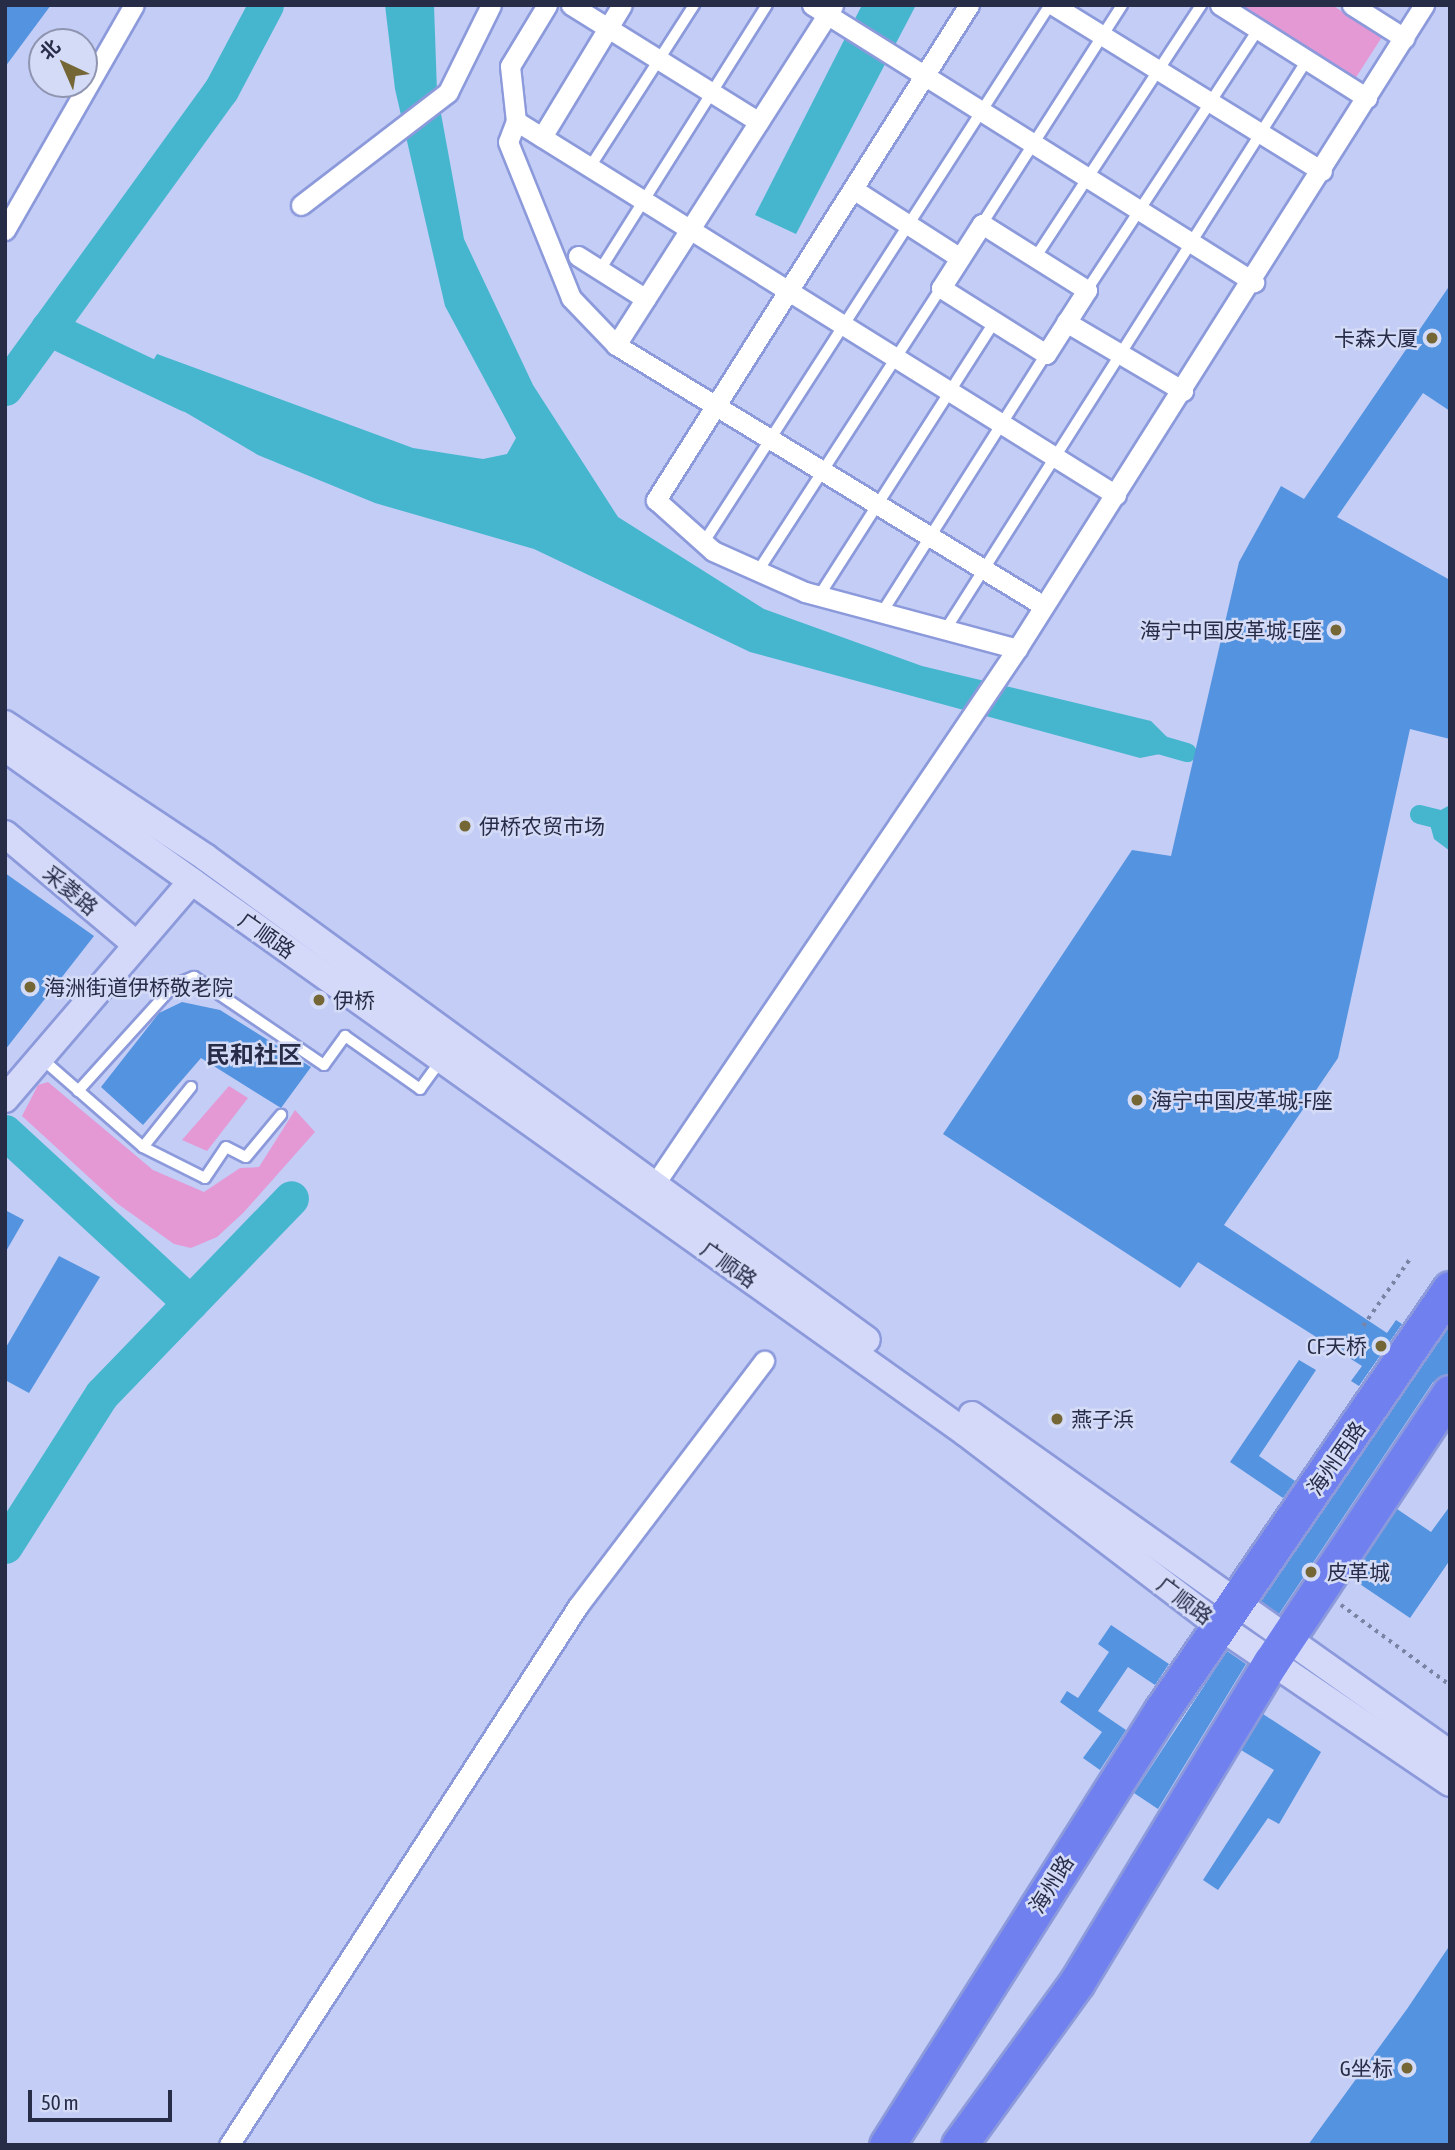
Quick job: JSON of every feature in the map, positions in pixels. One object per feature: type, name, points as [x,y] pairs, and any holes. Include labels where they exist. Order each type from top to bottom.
[{"type":"highway","name":"海州西路","points":[[1227,1615],[1450,1289]]},
{"type":"highway","points":[[959,2145],[1077,1982],[1279,1649],[1450,1393]]},
{"type":"highway","name":"海州路","points":[[887,2145],[1227,1615]]},
{"type":"main road","name":"广顺路","points":[[5,724],[205,857],[449,1050]]},
{"type":"main road","name":"广顺路","points":[[5,748],[192,881],[449,1050],[649,1194],[966,1433],[1227,1615],[1450,1754]]},
{"type":"main road","name":"采菱路","points":[[5,834],[137,945]]},
{"type":"main road","points":[[11,1092],[192,881]]},
{"type":"main road","name":"广顺路","points":[[1279,1649],[1450,1783]]},
{"type":"street","points":[[5,230],[134,5]]},
{"type":"street","points":[[301,205],[448,92],[491,5]]},
{"type":"street","points":[[547,5],[510,66],[516,121],[508,142],[570,298],[616,345],[1044,606]]},
{"type":"street","points":[[571,5],[759,121]]},
{"type":"street","points":[[542,137],[622,5]]},
{"type":"street","points":[[970,5],[917,71],[853,189],[656,500],[704,542],[758,571],[819,596],[1013,655]]},
{"type":"street","points":[[1052,5],[1322,171]]},
{"type":"street","points":[[1220,5],[1367,98]]},
{"type":"street","points":[[1352,5],[1404,38]]},
{"type":"street","points":[[649,1194],[1013,655],[1254,282],[1424,5]]},
{"type":"street","points":[[616,345],[759,121],[825,10],[917,71],[1254,282]]},
{"type":"street","points":[[516,121],[1116,495]]},
{"type":"street","points":[[853,189],[960,258]]},
{"type":"street","points":[[982,224],[1087,289],[1046,354],[941,288],[982,224]]},
{"type":"street","points":[[578,256],[646,299]]},
{"type":"street","points":[[1066,322],[1183,391]]},
{"type":"street","points":[[229,2145],[578,1606],[764,1361]]},
{"type":"lane","points":[[590,167],[694,5]]},
{"type":"lane","points":[[600,270],[767,5]]},
{"type":"lane","points":[[704,542],[1052,5]]},
{"type":"lane","points":[[982,224],[1122,5]]},
{"type":"lane","points":[[1035,258],[1201,5]]},
{"type":"lane","points":[[1087,289],[1258,30]]},
{"type":"lane","points":[[944,632],[1307,60]]},
{"type":"lane","points":[[758,571],[941,288]]},
{"type":"lane","points":[[819,596],[994,321]]},
{"type":"lane","points":[[880,614],[1046,354]]},
{"type":"lane","points":[[78,1091],[174,985],[194,977],[324,1065],[345,1036],[420,1090],[449,1050]]},
{"type":"lane","points":[[40,1057],[143,1147],[205,1178],[226,1147],[246,1157],[281,1115]]},
{"type":"lane","points":[[143,1147],[191,1087]]},
{"type":"path","points":[[1363,1326],[1410,1259]]},
{"type":"path","points":[[1336,1602],[1450,1685]]},
{"type":"shaded area","points":[[385,5],[434,5],[437,92],[464,239],[533,385],[618,517],[764,609],[922,666],[1151,721],[1180,750],[1140,758],[750,652],[534,549],[375,503],[258,455],[139,385],[157,354],[413,448],[483,459],[507,454],[516,438],[445,306],[395,89]]},
{"type":"shaded area","points":[[862,5],[916,5],[796,234],[755,215]]},
{"type":"shaded area","points":[[1231,5],[1332,5],[1382,37],[1353,82]]},
{"type":"shaded area","points":[[1450,805],[1450,851],[1434,839],[1428,817]]},
{"type":"shaded area","points":[[48,1082],[153,1170],[204,1192],[240,1168],[259,1167],[295,1110],[315,1132],[243,1213],[217,1237],[191,1248],[174,1244],[118,1204],[22,1116],[38,1085]]},
{"type":"shaded area","points":[[229,1086],[248,1098],[207,1151],[182,1140]]},
{"type":"building","points":[[5,5],[51,5],[34,28],[28,28],[28,36],[5,67]]},
{"type":"building","points":[[1450,285],[1450,411],[1423,393],[1337,517],[1450,580],[1450,739],[1410,729],[1338,1058],[1224,1225],[1387,1333],[1396,1320],[1402,1324],[1359,1386],[1351,1381],[1362,1366],[1198,1262],[1180,1288],[943,1134],[1132,850],[1171,856],[1239,562],[1281,486],[1304,499]]},
{"type":"building","name":"海洲街道伊桥敬老院","points":[[5,873],[94,936],[5,1050]]},
{"type":"building","points":[[182,1002],[220,1010],[311,1067],[281,1108],[201,1058],[143,1125],[101,1087],[159,1013]]},
{"type":"building","points":[[5,1210],[24,1220],[5,1253]]},
{"type":"building","points":[[59,1256],[100,1277],[29,1393],[5,1380],[5,1349]]},
{"type":"building","points":[[1450,1325],[1450,1373],[1433,1382],[1279,1614],[1261,1601]]},
{"type":"building","points":[[1299,1360],[1316,1370],[1259,1456],[1295,1481],[1283,1498],[1230,1462]]},
{"type":"building","points":[[1450,1506],[1450,1560],[1410,1618],[1351,1578],[1397,1509],[1431,1532]]},
{"type":"building","points":[[1111,1625],[1169,1664],[1155,1685],[1128,1667],[1098,1711],[1126,1730],[1100,1770],[1083,1758],[1102,1732],[1060,1702],[1067,1691],[1078,1698],[1109,1652],[1098,1644]]},
{"type":"building","points":[[1227,1651],[1246,1664],[1158,1809],[1134,1793]]},
{"type":"building","points":[[1263,1714],[1321,1752],[1279,1824],[1268,1818],[1218,1890],[1203,1880],[1274,1770],[1241,1750]]},
{"type":"building","name":"G坐标","points":[[1450,1945],[1450,2145],[1308,2145],[1407,2009]]},
{"type":"waterway","points":[[5,388],[221,90],[266,5]]},
{"type":"waterway","points":[[48,328],[187,394]]},
{"type":"waterway","points":[[1155,743],[1187,752]]},
{"type":"waterway","points":[[1419,814],[1450,822]]},
{"type":"waterway","points":[[5,1132],[190,1303]]},
{"type":"waterway","points":[[5,1546],[102,1394],[291,1198]]},
{"type":"place","name":"卡森大厦","points":[[1432,338]]},
{"type":"place","name":"海宁中国皮革城-E座","points":[[1336,630]]},
{"type":"place","name":"伊桥农贸市场","points":[[465,826]]},
{"type":"place","name":"海洲街道伊桥敬老院","points":[[30,987]]},
{"type":"place","name":"伊桥","points":[[319,1000]]},
{"type":"place","name":"海宁中国皮革城-F座","points":[[1137,1100]]},
{"type":"place","name":"CF天桥","points":[[1381,1346]]},
{"type":"place","name":"燕子浜","points":[[1057,1419]]},
{"type":"place","name":"皮革城","points":[[1311,1572]]},
{"type":"place","name":"G坐标","points":[[1407,2068]]},
{"type":"district","name":"民和社区","points":[[254,1055]]}]
